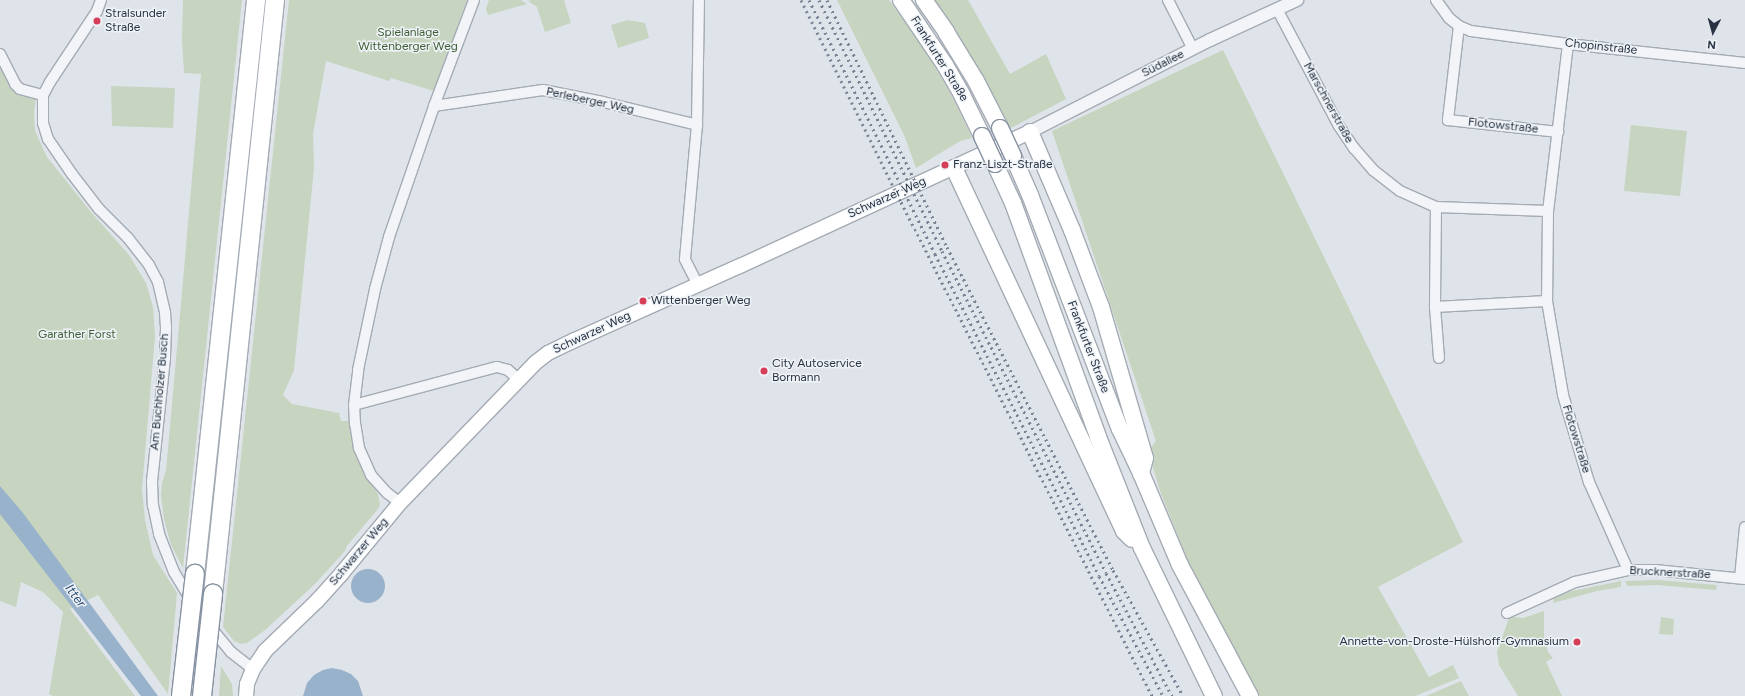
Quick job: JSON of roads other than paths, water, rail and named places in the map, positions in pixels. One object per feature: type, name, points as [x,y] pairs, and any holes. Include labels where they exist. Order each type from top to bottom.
[{"type":"highway","points":[[181,696],[256,0]]},
{"type":"highway","points":[[202,696],[276,0]]},
{"type":"highway","name":"Frankfurter Straße","points":[[901,0],[945,65],[962,95],[995,164],[1012,203],[1098,437],[1142,548],[1214,696]]},
{"type":"highway","name":"Frankfurter Straße","points":[[924,0],[946,32],[976,81],[1000,128],[1013,156],[1120,429],[1141,473],[1180,566],[1250,696]]},
{"type":"highway","points":[[1030,132],[1072,230],[1101,307],[1145,458],[1141,473]]},
{"type":"highway","points":[[954,168],[1124,531],[1142,548]]},
{"type":"main road","name":"Schwarzer Weg","points":[[253,669],[265,651],[317,601],[342,573],[400,503],[464,438],[518,379],[548,353],[1030,132]]},
{"type":"main road","points":[[246,696],[247,684],[253,669]]},
{"type":"street","name":"Am Buchholzer Busch","points":[[101,0],[94,14],[58,70],[44,95],[43,123],[48,139],[58,155],[94,203],[128,238],[149,265],[158,282],[165,313],[166,328],[165,358],[152,482],[159,534],[174,572],[198,612],[231,652],[253,669]]},
{"type":"street","points":[[400,503],[386,493],[371,475],[359,448],[355,424],[354,405],[358,370],[374,289],[389,237],[434,106],[474,0]]},
{"type":"street","points":[[698,285],[685,259],[697,125],[699,0]]},
{"type":"street","points":[[1168,0],[1193,49]]},
{"type":"street","name":"Südallee","points":[[1030,132],[1193,49],[1297,0]]},
{"type":"street","name":"Chopinstraße","points":[[1436,0],[1449,18],[1459,26],[1471,31],[1568,44],[1745,63]]},
{"type":"street","name":"Marschnerstraße","points":[[1277,9],[1339,126],[1354,148],[1373,170],[1400,191],[1436,207],[1548,211]]},
{"type":"street","name":"Flotowstraße","points":[[1459,26],[1448,120],[1558,132]]},
{"type":"street","name":"Flotowstraße","points":[[1568,44],[1548,211],[1547,301],[1563,395],[1589,482],[1628,570]]},
{"type":"street","points":[[0,54],[15,84],[20,89],[44,95]]},
{"type":"street","name":"Perleberger Weg","points":[[434,106],[543,90],[603,102],[697,125]]},
{"type":"street","points":[[1436,207],[1435,307],[1439,358]]},
{"type":"street","points":[[1435,307],[1547,301]]},
{"type":"street","points":[[354,405],[497,367],[508,370],[518,379]]},
{"type":"street","points":[[1742,579],[1745,527]]},
{"type":"street","name":"Brucknerstraße","points":[[1507,613],[1575,582],[1628,570],[1655,570],[1742,579]]},
{"type":"water","name":"Itter","points":[[0,486],[23,513],[158,696],[141,696],[0,514]]},
{"type":"water","points":[[368,569],[380,574],[385,586],[380,598],[368,603],[356,598],[351,586],[356,574]]},
{"type":"water","points":[[332,668],[351,674],[358,681],[363,696],[303,696],[307,683],[314,675],[323,670]]},
{"type":"railway","points":[[801,0],[901,202],[1152,696]]},
{"type":"railway","points":[[809,0],[935,254],[1099,576],[1163,696]]},
{"type":"railway","points":[[819,0],[942,251],[1106,573],[1172,696]]},
{"type":"railway","points":[[827,0],[947,247],[1113,570],[1183,696]]},
{"type":"place","name":"Stralsunder Straße","points":[[97,21]]},
{"type":"place","name":"Franz-Liszt-Straße","points":[[945,165]]},
{"type":"place","name":"Wittenberger Weg","points":[[643,301]]},
{"type":"place","name":"City Autoservice Bormann","points":[[764,371]]},
{"type":"place","name":"Annette-von-Droste-Hülshoff-Gymnasium","points":[[1577,642]]},
{"type":"park label","name":"Spielanlage Wittenberger Weg","points":[[408,40]]},
{"type":"park label","name":"Garather Forst","points":[[77,335]]}]
